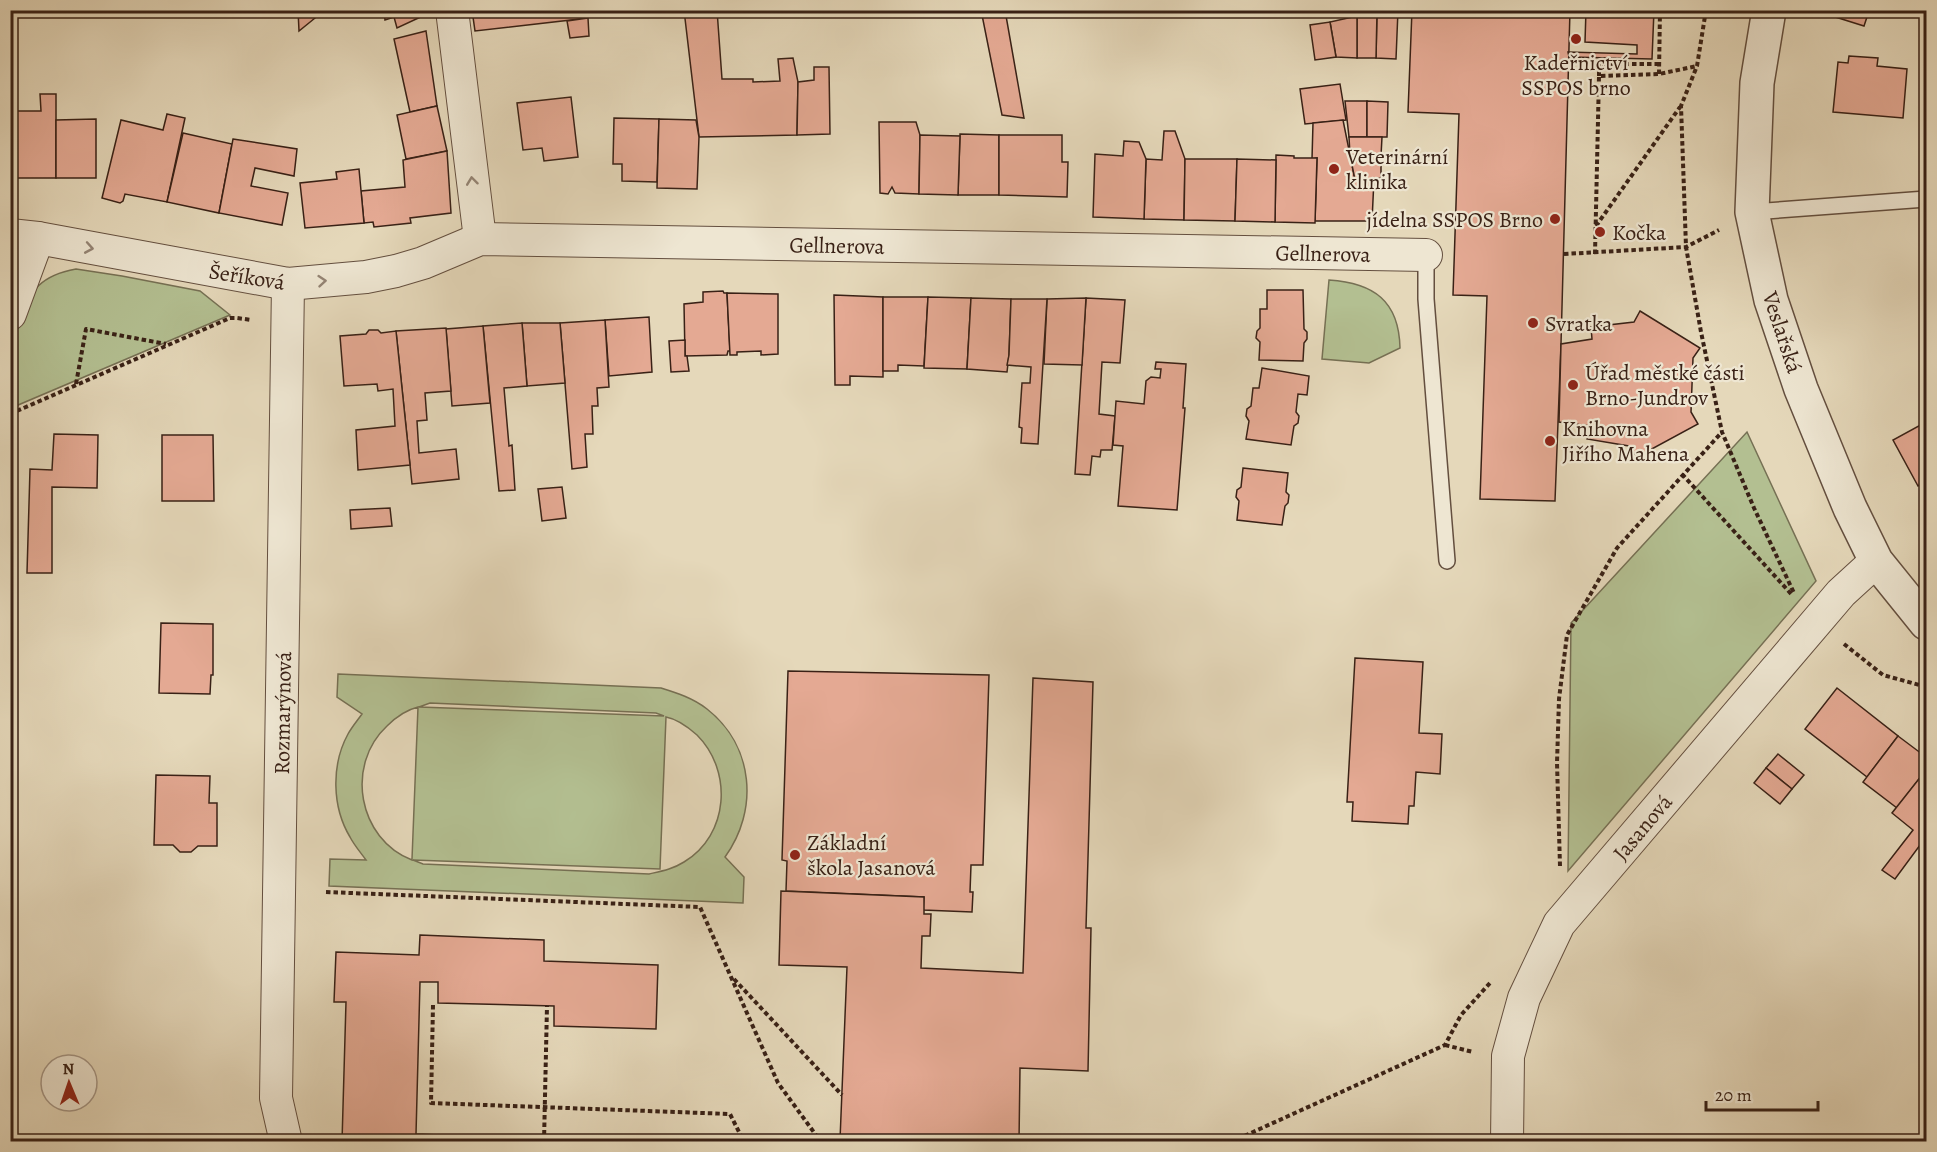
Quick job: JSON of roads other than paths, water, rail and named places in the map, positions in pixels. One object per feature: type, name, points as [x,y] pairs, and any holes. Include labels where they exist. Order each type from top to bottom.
[{"type":"street","points":[[452,10],[480,239]]},
{"type":"street","name":"Veslařská","points":[[1769,10],[1757,83],[1752,212],[1771,300],[1801,389],[1836,476],[1876,561],[1926,623]]},
{"type":"street","points":[[10,314],[24,237]]},
{"type":"street","name":"Šeříková","points":[[24,237],[288,284],[366,277],[396,271],[423,263],[480,239]]},
{"type":"street","name":"Gellnerova","points":[[480,239],[1426,255]]},
{"type":"street","name":"Rozmarýnová","points":[[286,1142],[276,1098],[288,284]]},
{"type":"street","name":"Jasanová","points":[[1507,1142],[1508,1056],[1524,998],[1559,924],[1841,593],[1876,561]]},
{"type":"lane","points":[[1752,212],[1926,199]]},
{"type":"lane","points":[[1426,255],[1426,299],[1447,561]]},
{"type":"place","name":"Kadeřnictví SSPOS brno","points":[[1576,39]]},
{"type":"place","name":"Veterinární klinika","points":[[1334,169]]},
{"type":"place","name":"jídelna SSPOS Brno","points":[[1555,219]]},
{"type":"place","name":"Kočka","points":[[1600,232]]},
{"type":"place","name":"Svratka","points":[[1533,323]]},
{"type":"place","name":"Úřad městké části Brno-Jundrov","points":[[1573,385]]},
{"type":"place","name":"Knihovna Jiřího Mahena","points":[[1550,441]]},
{"type":"place","name":"Základní škola Jasanová","points":[[795,855]]}]
